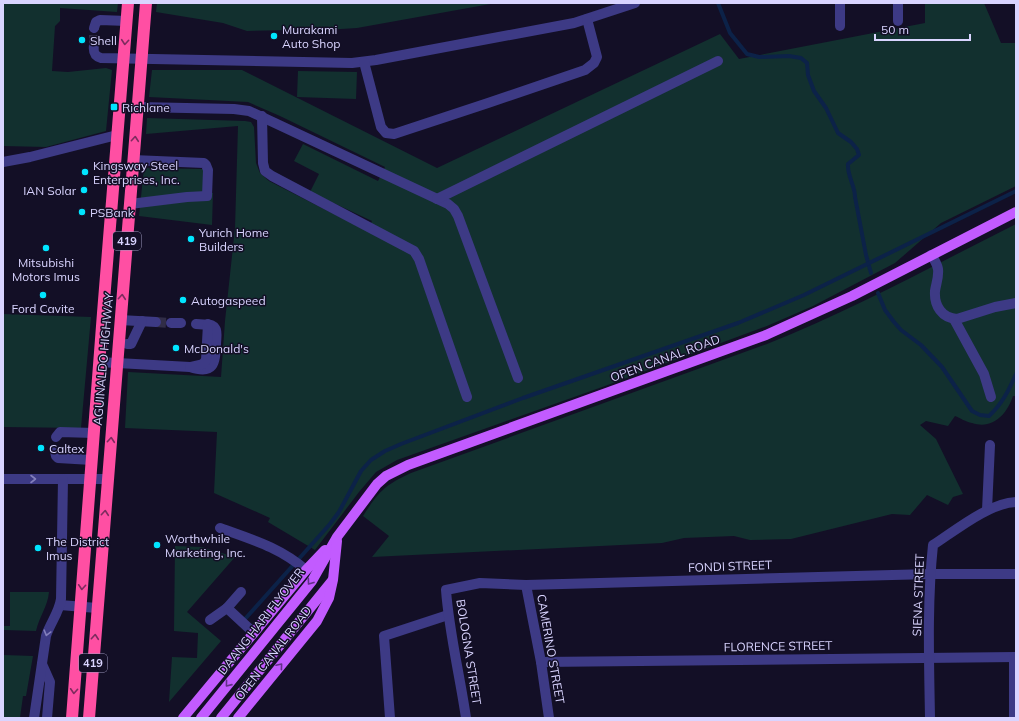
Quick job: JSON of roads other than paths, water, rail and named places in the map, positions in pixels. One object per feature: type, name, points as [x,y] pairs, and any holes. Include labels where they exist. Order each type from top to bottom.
[{"type":"highway","name":"AGUINALDO HIGHWAY","points":[[72,718],[128,3]]},
{"type":"highway","name":"AGUINALDO HIGHWAY","points":[[88,718],[146,3]]},
{"type":"main road","name":"OPEN CANAL ROAD","points":[[238,718],[317,621],[329,598],[333,580],[337,537],[377,484],[386,476],[408,465],[766,335],[826,309],[1016,212]]},
{"type":"main road","points":[[184,718],[254,633],[299,564],[337,537]]},
{"type":"main road","name":"DAANG HARI FLYOVER","points":[[200,718],[312,581],[337,537]]},
{"type":"main road","points":[[221,718],[333,580]]},
{"type":"street","points":[[94,45],[94,53],[98,57],[123,59],[339,64],[364,62],[587,19],[635,3]]},
{"type":"street","points":[[840,3],[840,26]]},
{"type":"street","points":[[898,3],[898,21]]},
{"type":"street","points":[[364,62],[381,127],[386,133],[394,134],[585,70],[594,63],[597,56],[587,19]]},
{"type":"street","points":[[94,28],[96,22],[100,20],[127,21]]},
{"type":"street","points":[[437,199],[718,61]]},
{"type":"street","points":[[138,107],[242,110],[262,116],[448,204],[454,209],[458,216],[518,378]]},
{"type":"street","points":[[262,116],[263,163],[265,171],[414,251],[419,259],[467,397]]},
{"type":"street","points":[[3,162],[30,157],[117,135]]},
{"type":"street","points":[[130,204],[207,196],[208,170],[206,164],[204,163],[133,160]]},
{"type":"street","points":[[931,255],[938,269],[935,299],[938,308],[943,314],[951,319],[970,316],[1003,305],[1016,303]]},
{"type":"street","points":[[954,319],[984,374],[991,397]]},
{"type":"street","points":[[120,320],[156,322]]},
{"type":"street","points":[[127,344],[131,344],[142,321]]},
{"type":"street","points":[[99,362],[190,367],[200,371],[206,370],[211,368],[214,364],[216,330],[213,325],[196,324]]},
{"type":"street","points":[[56,437],[60,432],[94,434]]},
{"type":"street","points":[[987,510],[990,446]]},
{"type":"street","points":[[55,451],[58,458],[92,460]]},
{"type":"street","points":[[3,479],[108,479]]},
{"type":"street","points":[[34,718],[48,630],[60,605],[62,594],[63,479]]},
{"type":"street","name":"SIENA STREET","points":[[930,718],[930,574],[933,545],[987,510],[1006,502],[1016,502]]},
{"type":"street","points":[[220,528],[272,548],[299,564]]},
{"type":"street","name":"FONDI STREET","points":[[446,590],[480,583],[526,585],[930,574],[1016,574]]},
{"type":"street","name":"CAMERINO STREET","points":[[526,585],[541,662],[549,718]]},
{"type":"street","name":"BOLOGNA STREET","points":[[446,590],[448,615],[466,718]]},
{"type":"street","points":[[210,620],[227,608],[241,592]]},
{"type":"street","points":[[60,605],[97,608]]},
{"type":"street","points":[[227,608],[254,633]]},
{"type":"street","points":[[390,718],[384,636],[448,615]]},
{"type":"street","points":[[1014,718],[1015,657]]},
{"type":"street","name":"FLORENCE STREET","points":[[541,662],[1015,657]]},
{"type":"street","points":[[42,664],[50,682],[47,718]]},
{"type":"waterway","points":[[718,3],[730,33],[747,54],[759,57],[789,56],[801,58],[807,63],[808,75],[814,91],[826,108],[838,133],[851,142],[857,149],[859,155],[848,164],[848,168],[854,188],[866,255],[871,273]]},
{"type":"waterway","points":[[245,619],[330,524],[339,512],[361,471],[371,460],[385,451],[523,398],[738,323],[804,295],[1016,191]]},
{"type":"waterway","points":[[878,293],[885,310],[894,322],[901,330],[921,345],[942,367],[972,411],[980,415],[989,416],[998,407],[1011,386],[1016,374]]},
{"type":"tunnel","points":[[94,28],[94,45]]},
{"type":"tunnel","points":[[156,322],[171,323]]},
{"type":"place","name":"Murakami Auto Shop","points":[[274,36]]},
{"type":"place","name":"Shell","points":[[82,40]]},
{"type":"place","name":"Richlane","points":[[114,107]]},
{"type":"place","name":"Kingsway Steel Enterprises, Inc.","points":[[85,172]]},
{"type":"place","name":"IAN Solar","points":[[84,190]]},
{"type":"place","name":"PSBank","points":[[82,212]]},
{"type":"place","name":"Yurich Home Builders","points":[[191,239]]},
{"type":"place","name":"Mitsubishi Motors Imus","points":[[46,248]]},
{"type":"place","name":"Ford Cavite","points":[[43,295]]},
{"type":"place","name":"Autogaspeed","points":[[183,300]]},
{"type":"place","name":"McDonald's","points":[[176,348]]},
{"type":"place","name":"Caltex","points":[[41,448]]},
{"type":"place","name":"Worthwhile Marketing, Inc.","points":[[157,545]]},
{"type":"place","name":"The District Imus","points":[[38,548]]}]
